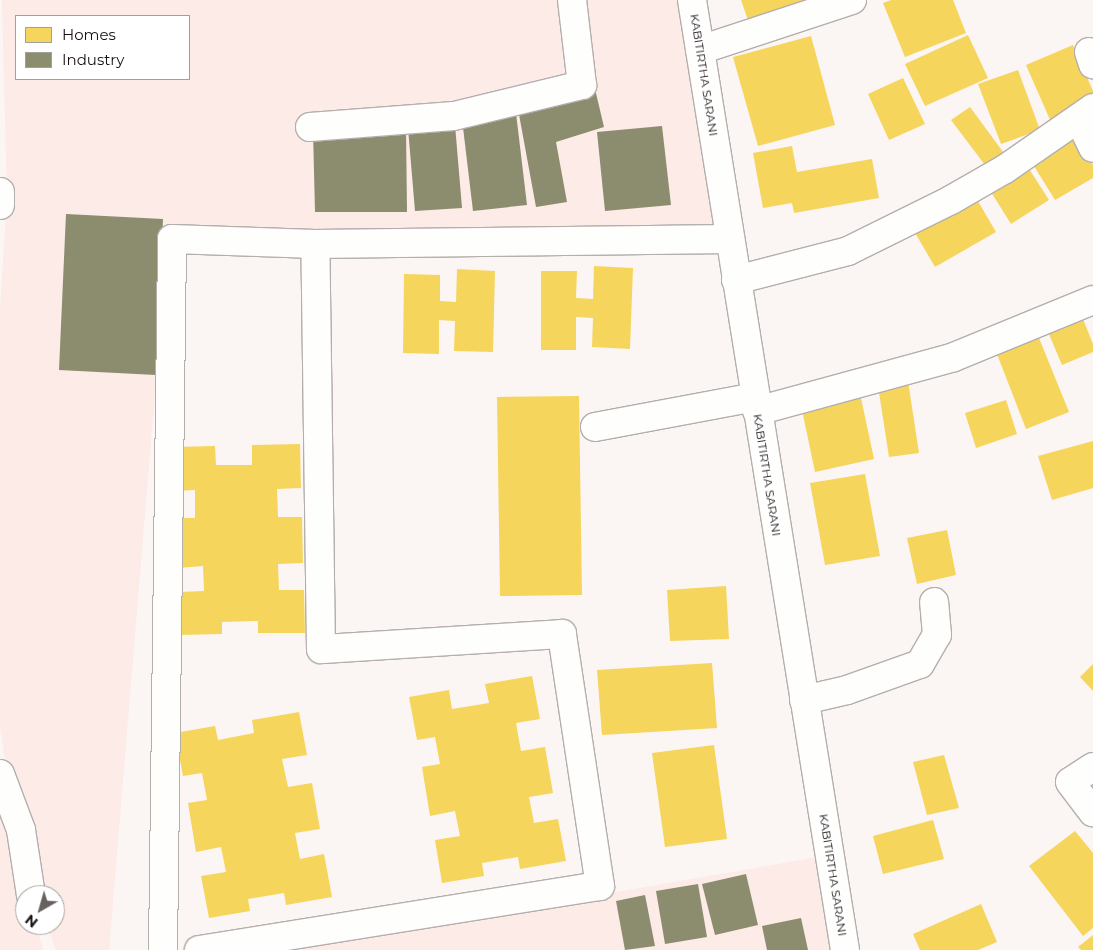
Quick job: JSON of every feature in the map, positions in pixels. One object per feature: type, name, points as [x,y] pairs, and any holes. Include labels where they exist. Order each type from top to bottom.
[{"type":"street","points":[[310,127],[454,116],[582,85],[572,0]]},
{"type":"street","name":"KABITIRTHA SARANI","points":[[692,0],[845,950]]},
{"type":"street","points":[[700,50],[852,0]]},
{"type":"street","points":[[736,280],[848,251],[951,200],[1086,114],[1093,148]]},
{"type":"street","points":[[0,192],[0,206]]},
{"type":"street","points":[[163,950],[172,239],[315,244],[730,239]]},
{"type":"street","points":[[199,950],[600,886],[562,634],[321,649],[315,244]]},
{"type":"street","points":[[595,427],[756,404],[954,357],[1091,305]]},
{"type":"street","points":[[804,700],[846,690],[920,664],[937,635],[934,602]]},
{"type":"street","points":[[1093,767],[1070,782],[1093,812]]},
{"type":"street","points":[[0,774],[20,830],[28,885]]},
{"type":"shaded area","points":[[2,0],[683,0],[716,231],[168,235],[109,950],[56,950],[51,935],[65,935],[65,885],[35,885],[9,788],[0,726],[0,308],[7,200]]},
{"type":"shaded area","points":[[0,805],[14,836],[20,885],[15,885],[15,935],[39,935],[43,950],[0,950]]},
{"type":"shaded area","points":[[819,857],[831,950],[280,950]]},
{"type":"building: Homes","points":[[741,0],[819,0],[749,23]]},
{"type":"building: Homes","points":[[891,0],[953,0],[966,33],[905,57],[883,3]]},
{"type":"building: Homes","points":[[968,35],[988,78],[925,106],[905,64]]},
{"type":"building: Homes","points":[[811,36],[835,125],[758,146],[733,57]]},
{"type":"building: Homes","points":[[1073,45],[1093,91],[1093,104],[1051,122],[1026,65]]},
{"type":"building: Homes","points":[[1018,70],[1040,130],[1001,144],[978,84]]},
{"type":"building: Homes","points":[[903,78],[925,124],[889,140],[868,94]]},
{"type":"building: Homes","points":[[970,107],[1009,160],[991,173],[951,120]]},
{"type":"building: Homes","points":[[1073,132],[1093,165],[1093,178],[1055,200],[1029,158]]},
{"type":"building: Homes","points":[[792,146],[797,172],[872,159],[879,198],[794,213],[792,203],[763,208],[753,153]]},
{"type":"building: Homes","points":[[1024,161],[1049,200],[1011,224],[986,184]]},
{"type":"building: Homes","points":[[975,196],[996,232],[935,267],[914,231]]},
{"type":"building: Homes","points":[[594,266],[633,268],[630,349],[592,347],[593,318],[576,317],[576,350],[541,350],[541,271],[577,271],[576,298],[593,299]]},
{"type":"building: Homes","points":[[457,269],[495,271],[493,352],[454,351],[455,321],[439,320],[439,354],[403,353],[404,274],[440,275],[440,301],[456,302]]},
{"type":"building: Homes","points":[[1081,314],[1093,344],[1093,352],[1062,365],[1046,327]]},
{"type":"building: Homes","points":[[1037,333],[1069,412],[1026,429],[995,349]]},
{"type":"building: Homes","points":[[908,381],[919,453],[889,457],[878,386]]},
{"type":"building: Homes","points":[[579,396],[582,595],[500,596],[497,397]]},
{"type":"building: Homes","points":[[861,398],[874,459],[815,472],[802,410]]},
{"type":"building: Homes","points":[[1006,400],[1017,434],[976,448],[965,413]]},
{"type":"building: Homes","points":[[1093,441],[1093,488],[1052,500],[1038,456]]},
{"type":"building: Homes","points":[[300,444],[301,488],[277,489],[278,517],[302,517],[303,563],[278,564],[279,590],[304,590],[305,633],[258,633],[258,621],[222,622],[222,634],[180,635],[179,592],[204,591],[203,566],[178,568],[176,518],[195,518],[195,490],[175,491],[174,447],[215,446],[216,465],[252,465],[252,445]]},
{"type":"building: Homes","points":[[865,474],[880,556],[825,565],[810,483]]},
{"type":"building: Homes","points":[[947,530],[956,575],[917,584],[907,538]]},
{"type":"building: Homes","points":[[726,586],[729,639],[670,641],[667,590]]},
{"type":"building: Homes","points":[[712,663],[717,728],[602,735],[597,670]]},
{"type":"building: Homes","points":[[1093,664],[1093,691],[1080,677]]},
{"type":"building: Homes","points":[[532,676],[540,719],[516,723],[521,751],[545,747],[553,793],[529,797],[534,823],[558,819],[566,861],[520,869],[518,857],[482,863],[484,876],[442,883],[435,840],[460,836],[455,811],[430,816],[422,767],[440,764],[435,737],[417,740],[409,697],[449,690],[452,709],[489,703],[485,684]]},
{"type":"building: Homes","points":[[299,712],[307,755],[282,759],[288,787],[312,783],[320,829],[295,833],[300,859],[324,854],[332,897],[286,905],[284,893],[248,899],[250,911],[209,918],[201,876],[226,872],[221,847],[196,852],[188,803],[207,800],[202,773],[183,776],[175,733],[215,726],[218,740],[254,733],[252,720]]},
{"type":"building: Homes","points":[[714,745],[727,839],[665,847],[652,753]]},
{"type":"building: Homes","points":[[944,755],[959,808],[927,815],[913,762]]},
{"type":"building: Homes","points":[[933,820],[944,859],[883,874],[873,836]]},
{"type":"building: Homes","points":[[1075,831],[1093,853],[1093,928],[1083,936],[1029,866]]},
{"type":"building: Homes","points":[[981,904],[997,942],[978,950],[920,950],[913,934]]},
{"type":"building: Homes","points":[[1093,935],[1093,950],[1081,950],[1078,947]]},
{"type":"building: Industry","points":[[595,89],[604,127],[556,142],[567,202],[536,207],[518,109]]},
{"type":"building: Industry","points":[[516,113],[527,205],[473,211],[462,119]]},
{"type":"building: Industry","points":[[455,125],[462,208],[415,211],[408,128]]},
{"type":"building: Industry","points":[[662,126],[671,205],[605,211],[597,132]]},
{"type":"building: Industry","points":[[406,129],[407,212],[315,212],[313,130]]},
{"type":"building: Industry","points":[[66,214],[163,219],[156,375],[59,370]]},
{"type":"building: Industry","points":[[746,874],[758,925],[715,935],[702,884]]},
{"type":"building: Industry","points":[[698,884],[707,937],[665,944],[656,891]]},
{"type":"building: Industry","points":[[645,895],[655,946],[625,950],[616,901]]},
{"type":"building: Industry","points":[[801,918],[808,950],[767,950],[762,926]]}]
